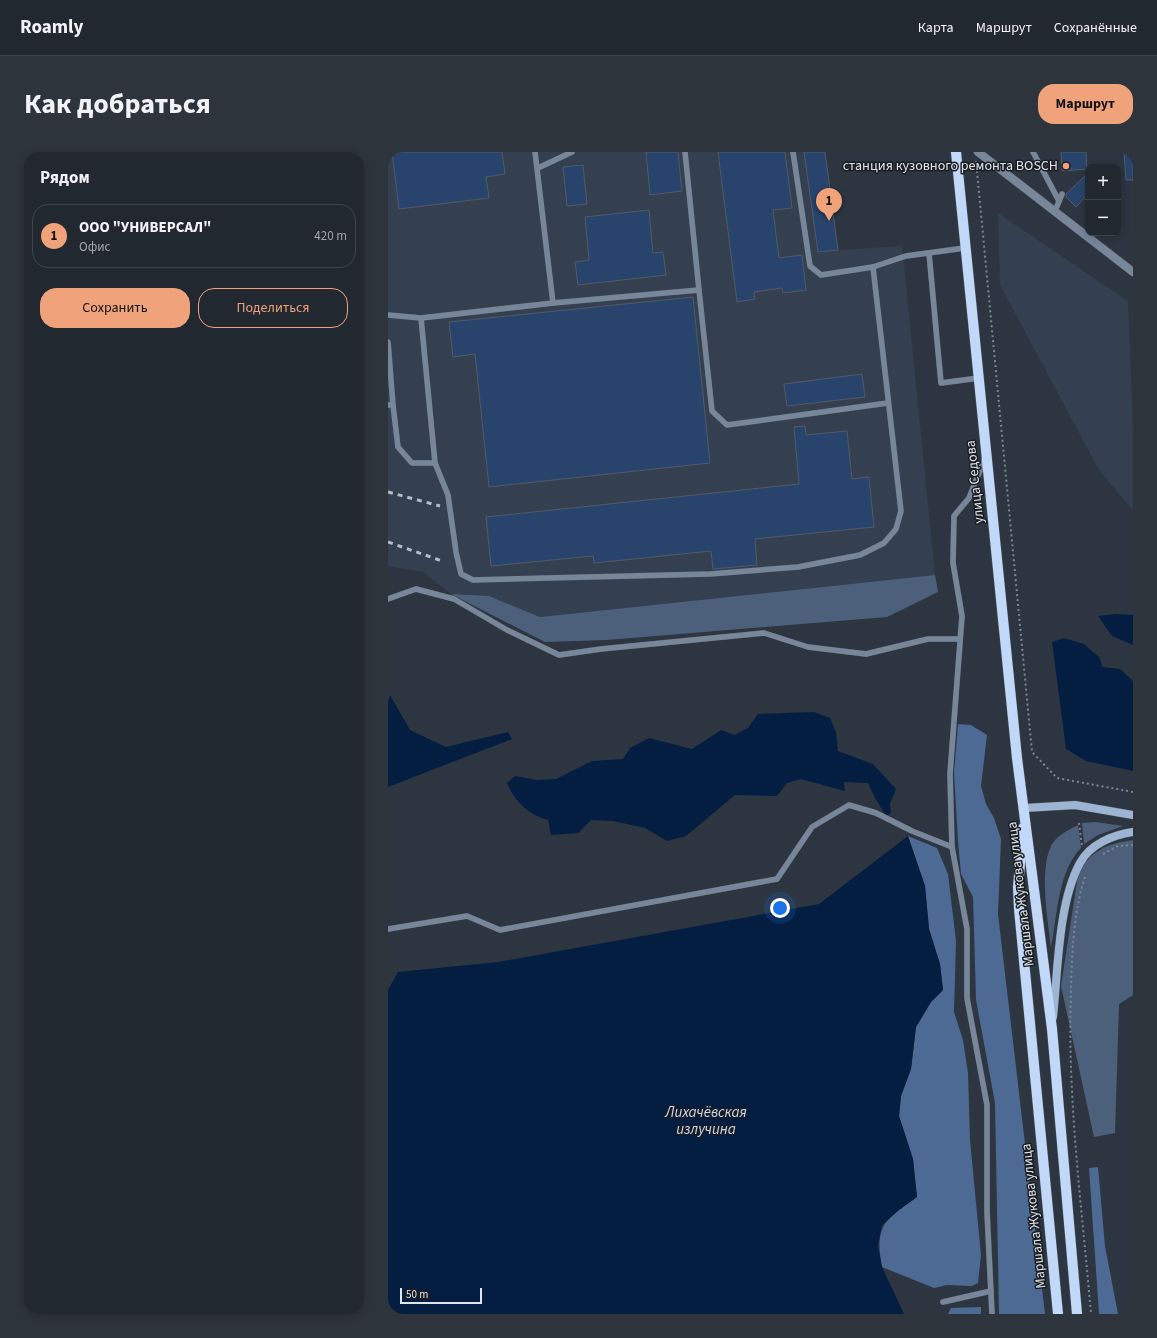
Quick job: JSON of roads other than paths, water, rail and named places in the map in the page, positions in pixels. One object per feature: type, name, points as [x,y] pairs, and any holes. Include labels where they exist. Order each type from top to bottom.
[{"type":"main road","name":"улица Седова","points":[[956,152],[1017,758],[1025,808]]},
{"type":"main road","points":[[1025,808],[1075,805],[1133,815]]},
{"type":"main road","name":"Маршала Жукова улица","points":[[1025,808],[1052,1029],[1077,1314]]},
{"type":"main road","name":"Маршала Жукова улица","points":[[1025,808],[1018,887],[1019,909],[1058,1314]]},
{"type":"main road","points":[[1052,1029],[1062,926],[1068,895],[1080,863],[1095,846],[1117,834],[1133,832]]},
{"type":"street","points":[[977,156],[1055,211],[1133,272]]},
{"type":"lane","points":[[535,152],[553,303]]},
{"type":"lane","points":[[538,168],[572,152]]},
{"type":"lane","points":[[685,152],[698,290],[712,411],[727,425],[888,403]]},
{"type":"lane","points":[[793,152],[810,266],[821,275],[873,267],[906,256],[966,248]]},
{"type":"lane","points":[[1033,152],[1059,201]]},
{"type":"lane","points":[[1055,211],[1062,194]]},
{"type":"lane","points":[[929,253],[941,383],[979,378]]},
{"type":"lane","points":[[421,318],[435,463],[448,495],[456,552],[461,574],[473,580],[710,574],[798,567],[860,554],[884,543],[896,529],[901,511],[873,267]]},
{"type":"lane","points":[[388,315],[421,318],[553,303],[698,290]]},
{"type":"lane","points":[[388,342],[391,405],[398,447],[412,463],[435,463]]},
{"type":"lane","points":[[986,454],[969,498],[954,516],[953,563],[962,616],[950,774],[952,847],[967,929],[967,998],[987,1105],[987,1212],[992,1314]]},
{"type":"lane","points":[[388,599],[416,589],[454,600],[507,630],[559,655],[601,649],[764,633],[808,647],[866,654],[928,639],[960,639]]},
{"type":"lane","points":[[388,929],[467,916],[500,930],[777,879],[812,827],[849,805],[876,813],[912,831],[952,847]]},
{"type":"lane","points":[[943,1302],[991,1291]]},
{"type":"water","points":[[1115,614],[1133,615],[1133,645],[1112,636],[1098,616]]},
{"type":"water","points":[[1064,638],[1084,644],[1100,658],[1102,667],[1120,669],[1133,681],[1133,771],[1086,761],[1066,749],[1052,642]]},
{"type":"water","points":[[390,695],[410,730],[446,747],[508,732],[512,739],[388,787],[388,703]]},
{"type":"water","points":[[814,712],[830,718],[836,732],[838,751],[873,764],[896,789],[890,804],[891,813],[886,816],[868,783],[844,782],[845,791],[801,779],[787,783],[777,796],[735,795],[686,836],[667,841],[645,828],[613,821],[591,820],[578,833],[551,835],[548,820],[535,815],[523,806],[514,796],[507,783],[515,776],[537,780],[556,779],[592,761],[623,759],[630,748],[649,738],[692,749],[721,730],[734,735],[748,728],[758,714]]},
{"type":"water","name":"Лихачёвская излучина","points":[[908,836],[925,886],[929,929],[940,964],[943,990],[931,1002],[916,1027],[911,1069],[901,1096],[899,1116],[913,1159],[917,1197],[882,1225],[878,1246],[882,1267],[904,1314],[388,1314],[388,990],[398,972],[498,962],[819,904]]},
{"type":"railway","points":[[388,492],[440,506]]},
{"type":"railway","points":[[388,542],[442,561]]},
{"type":"place","name":"станция кузовного ремонта BOSCH","points":[[1066,166]]},
{"type":"place","name":"ООО \"УНИВЕРСАЛ\"","points":[[829,221]]}]
